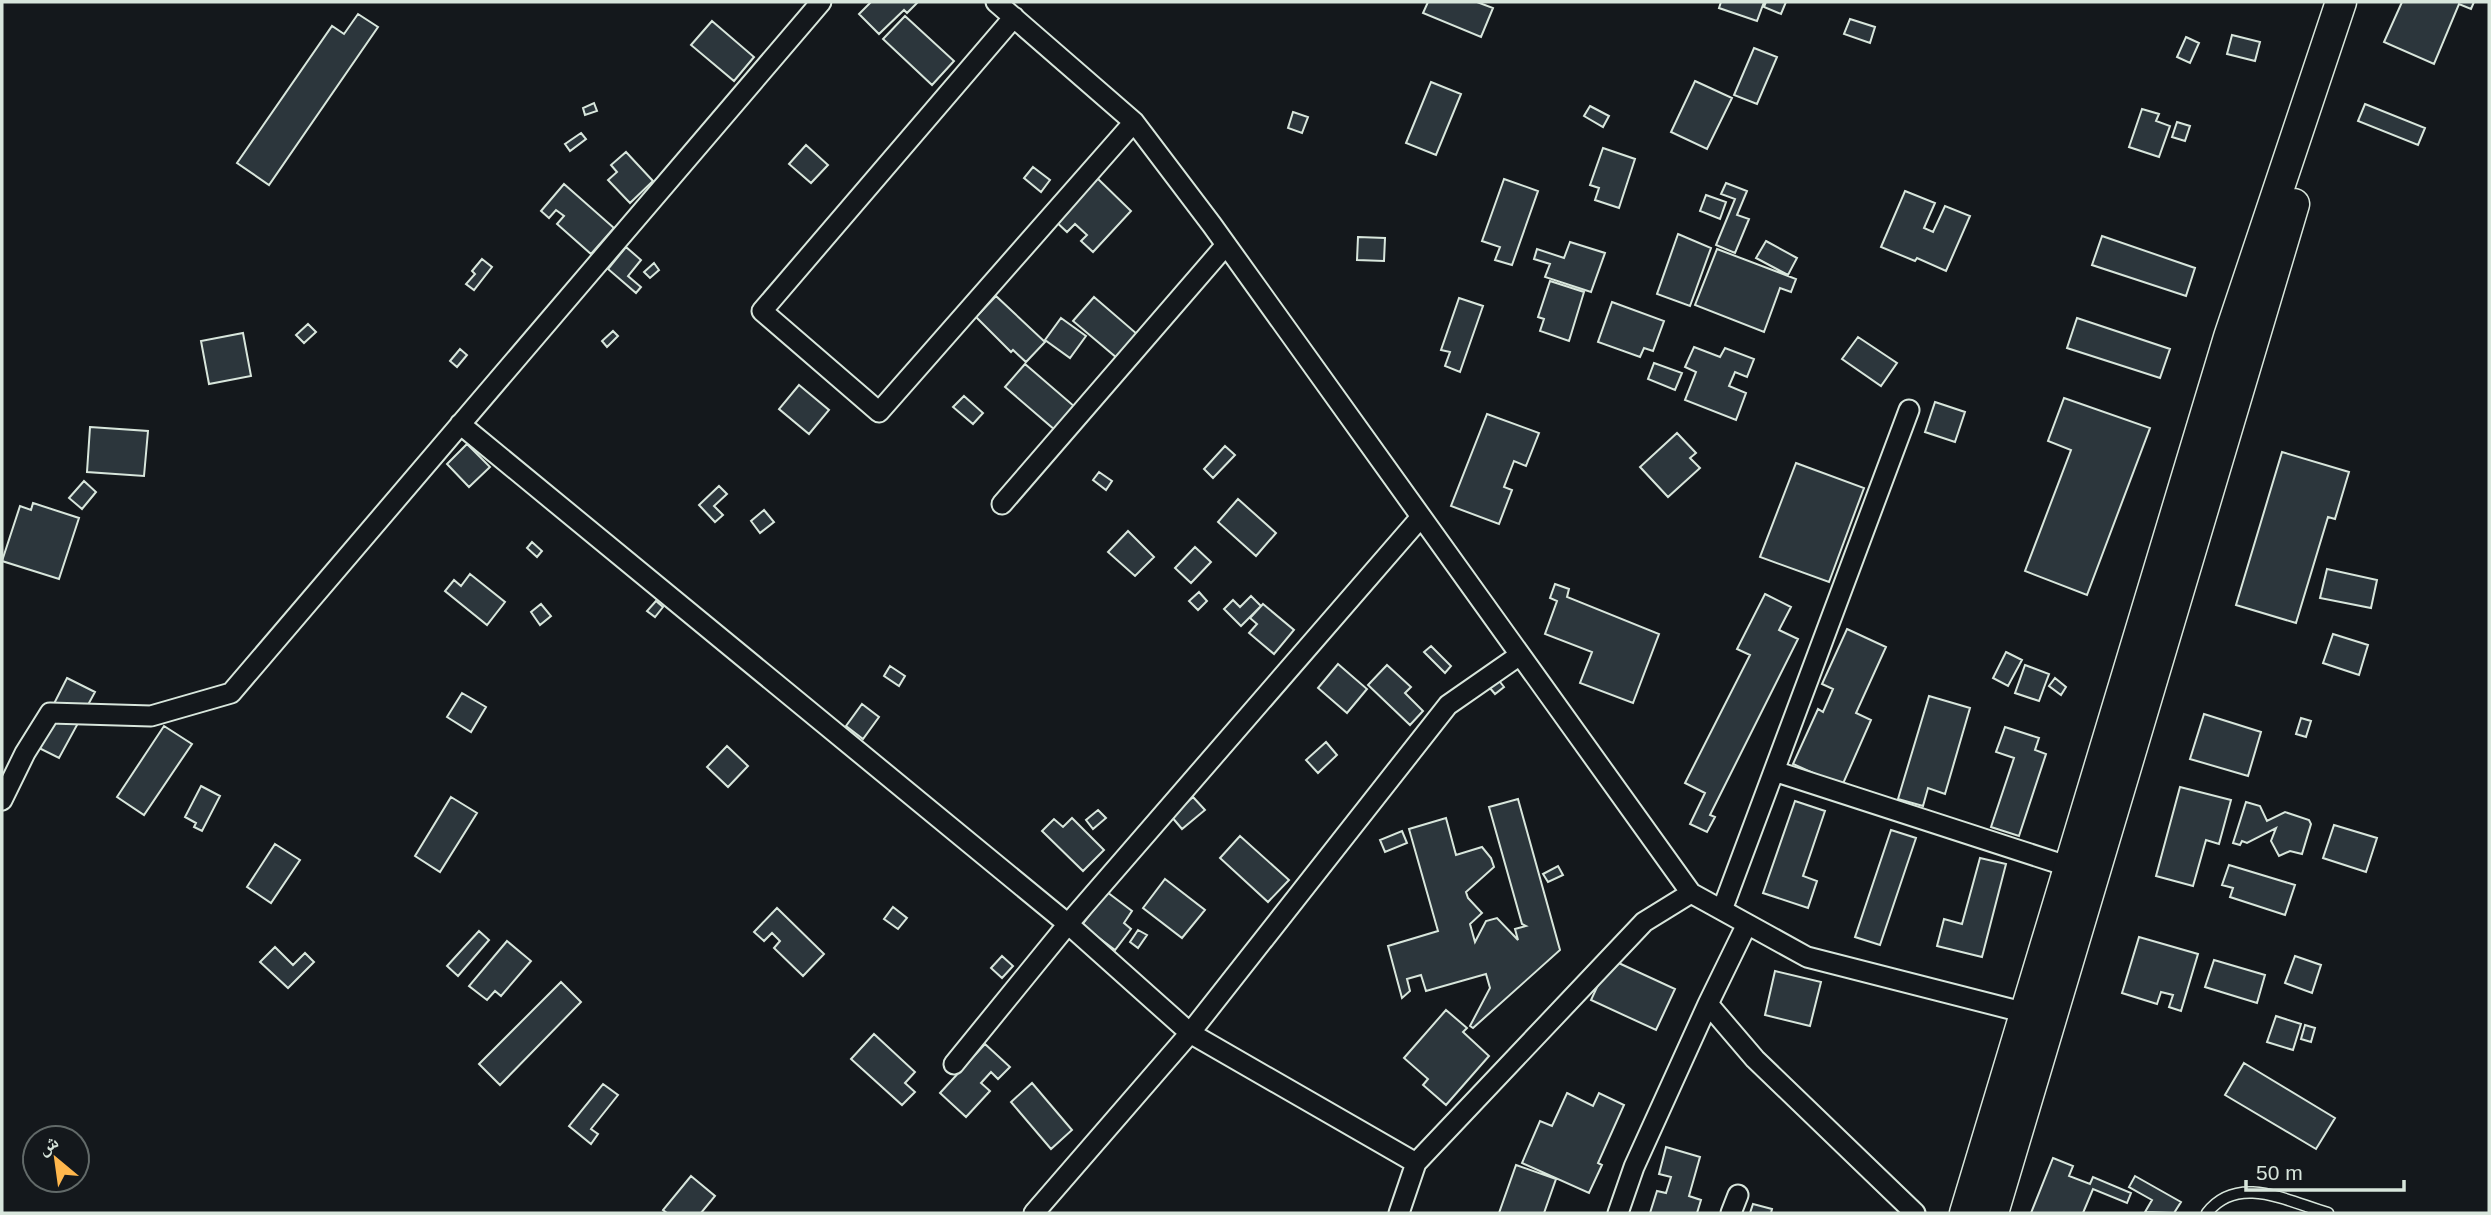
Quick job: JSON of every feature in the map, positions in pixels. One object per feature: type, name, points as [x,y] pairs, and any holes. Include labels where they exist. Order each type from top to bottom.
[{"type":"main road","points":[[1965,1213],[2229,337],[2341,2]]},
{"type":"main road","points":[[1993,1213],[2310,149],[2362,2]]},
{"type":"street","points":[[2,800],[24,753],[50,713],[151,716],[231,693],[821,2]]},
{"type":"street","points":[[996,2],[1134,122],[1226,245],[1691,892],[1807,957],[2026,1013]]},
{"type":"street","points":[[1014,17],[762,311],[879,412],[1134,122]]},
{"type":"street","points":[[1002,504],[1226,245]]},
{"type":"street","points":[[1722,910],[1909,410]]},
{"type":"street","points":[[460,424],[1068,924],[1190,1032],[1416,1163]]},
{"type":"street","points":[[954,1064],[1068,924],[1422,517]]},
{"type":"street","points":[[1034,1213],[1190,1032],[1448,705],[1520,655]]},
{"type":"street","points":[[1774,771],[2070,867]]},
{"type":"street","points":[[1399,1213],[1416,1163],[1644,922],[1691,892]]},
{"type":"street","points":[[1618,1213],[1634,1167],[1747,923]]},
{"type":"street","points":[[1708,1004],[1755,1059],[1915,1213]]},
{"type":"lane","points":[[2207,1213],[2215,1203],[2232,1194],[2266,1193],[2328,1213]]},
{"type":"building","points":[[871,2],[918,2],[907,13],[904,10],[879,34],[859,14]]},
{"type":"building","points":[[1428,2],[1477,2],[1493,8],[1481,37],[1423,13]]},
{"type":"building","points":[[1721,2],[1764,2],[1757,21],[1719,8]]},
{"type":"building","points":[[1766,2],[1786,2],[1781,14],[1764,7]]},
{"type":"building","points":[[2402,2],[2474,2],[2471,9],[2459,4],[2434,64],[2384,42]]},
{"type":"building","points":[[358,14],[378,27],[269,185],[237,163],[332,26],[344,34]]},
{"type":"building","points":[[905,16],[954,61],[932,85],[883,39]]},
{"type":"building","points":[[1850,19],[1875,27],[1870,43],[1844,34]]},
{"type":"building","points":[[712,21],[754,57],[734,81],[691,45]]},
{"type":"building","points":[[2232,35],[2260,42],[2255,61],[2227,54]]},
{"type":"building","points":[[2186,37],[2199,43],[2190,63],[2177,57]]},
{"type":"building","points":[[1754,48],[1777,57],[1757,104],[1734,95]]},
{"type":"building","points":[[1695,81],[1732,98],[1707,149],[1671,132]]},
{"type":"building","points":[[1431,82],[1461,94],[1436,155],[1406,143]]},
{"type":"building","points":[[594,103],[597,111],[585,115],[583,108]]},
{"type":"building","points":[[2365,104],[2425,128],[2418,145],[2358,121]]},
{"type":"building","points":[[1590,106],[1609,116],[1603,127],[1584,116]]},
{"type":"building","points":[[2142,109],[2159,114],[2156,121],[2170,126],[2159,157],[2129,147]]},
{"type":"building","points":[[1293,112],[1308,117],[1302,133],[1288,128]]},
{"type":"building","points":[[2177,122],[2190,126],[2185,141],[2172,137]]},
{"type":"building","points":[[581,133],[586,139],[570,151],[565,144]]},
{"type":"building","points":[[806,145],[828,165],[811,183],[789,164]]},
{"type":"building","points":[[1603,148],[1635,159],[1619,208],[1595,200],[1599,188],[1590,185]]},
{"type":"building","points":[[626,152],[653,181],[630,203],[608,180],[617,172],[611,165]]},
{"type":"building","points":[[1033,167],[1050,180],[1041,192],[1024,178]]},
{"type":"building","points":[[1094,175],[1131,211],[1093,252],[1081,241],[1087,235],[1075,224],[1067,232],[1053,219]]},
{"type":"building","points":[[1504,179],[1538,191],[1512,265],[1495,260],[1500,247],[1482,241]]},
{"type":"building","points":[[1726,183],[1747,191],[1737,215],[1749,219],[1735,253],[1716,245],[1735,199],[1721,194]]},
{"type":"building","points":[[564,184],[614,228],[591,254],[557,224],[564,216],[556,210],[549,218],[541,211]]},
{"type":"building","points":[[1905,191],[1935,203],[1924,228],[1933,232],[1945,206],[1970,216],[1946,271],[1917,258],[1915,261],[1881,247]]},
{"type":"building","points":[[1706,195],[1726,202],[1720,219],[1700,211]]},
{"type":"building","points":[[1678,234],[1711,248],[1690,306],[1657,294]]},
{"type":"building","points":[[2102,236],[2195,268],[2186,296],[2092,265]]},
{"type":"building","points":[[1358,237],[1385,238],[1384,261],[1357,260]]},
{"type":"building","points":[[1766,241],[1797,258],[1788,275],[1756,258]]},
{"type":"building","points":[[1570,242],[1605,253],[1591,292],[1545,277],[1550,264],[1534,259],[1537,249],[1564,258]]},
{"type":"building","points":[[626,247],[641,260],[628,276],[641,287],[636,293],[608,269]]},
{"type":"building","points":[[1717,249],[1796,279],[1791,292],[1780,288],[1764,332],[1695,305]]},
{"type":"building","points":[[482,259],[492,267],[474,290],[466,284],[475,274],[472,271]]},
{"type":"building","points":[[654,263],[659,270],[650,278],[644,272]]},
{"type":"building","points":[[1550,281],[1584,292],[1569,341],[1540,331],[1544,319],[1538,317]]},
{"type":"building","points":[[996,296],[1045,342],[1026,362],[1013,350],[1011,352],[976,317]]},
{"type":"building","points":[[1094,297],[1137,334],[1117,358],[1073,321]]},
{"type":"building","points":[[1459,298],[1483,306],[1460,372],[1445,366],[1450,352],[1441,350]]},
{"type":"building","points":[[1612,302],[1664,321],[1653,351],[1644,348],[1640,357],[1598,342]]},
{"type":"building","points":[[1061,318],[1086,336],[1070,358],[1045,340]]},
{"type":"building","points":[[2077,318],[2170,349],[2160,378],[2067,348]]},
{"type":"building","points":[[308,324],[316,332],[304,343],[296,335]]},
{"type":"building","points":[[613,331],[618,336],[607,347],[602,341]]},
{"type":"building","points":[[243,333],[251,376],[209,384],[201,341]]},
{"type":"building","points":[[1858,337],[1897,363],[1881,386],[1842,359]]},
{"type":"building","points":[[1694,347],[1720,357],[1725,348],[1754,359],[1747,377],[1735,372],[1729,386],[1746,393],[1736,420],[1685,400],[1696,372],[1685,367]]},
{"type":"building","points":[[460,349],[467,355],[457,367],[450,361]]},
{"type":"building","points":[[1654,363],[1682,373],[1675,390],[1648,379]]},
{"type":"building","points":[[1025,364],[1075,407],[1055,430],[1005,387]]},
{"type":"building","points":[[799,385],[829,410],[809,434],[779,409]]},
{"type":"building","points":[[964,396],[983,413],[973,424],[953,407]]},
{"type":"building","points":[[2064,398],[2150,428],[2087,595],[2025,571],[2071,450],[2048,441]]},
{"type":"building","points":[[1935,402],[1965,412],[1955,442],[1925,432]]},
{"type":"building","points":[[1487,414],[1539,433],[1526,466],[1514,461],[1504,487],[1512,490],[1499,524],[1451,506]]},
{"type":"building","points":[[90,427],[148,431],[144,476],[87,472]]},
{"type":"building","points":[[1677,433],[1696,453],[1690,458],[1700,468],[1668,497],[1640,467]]},
{"type":"building","points":[[467,444],[490,467],[469,487],[447,464]]},
{"type":"building","points":[[1225,446],[1235,455],[1213,478],[1204,469]]},
{"type":"building","points":[[2282,452],[2349,472],[2335,519],[2328,517],[2296,623],[2236,605]]},
{"type":"building","points":[[1796,463],[1864,488],[1829,582],[1760,557]]},
{"type":"building","points":[[1099,472],[1112,481],[1106,490],[1093,480]]},
{"type":"building","points":[[84,481],[96,492],[82,509],[69,498]]},
{"type":"building","points":[[719,486],[727,494],[714,506],[723,515],[715,522],[699,505]]},
{"type":"building","points":[[1238,499],[1276,533],[1256,556],[1218,522]]},
{"type":"building","points":[[33,503],[79,518],[59,579],[2,561],[20,506],[31,510]]},
{"type":"building","points":[[764,510],[774,522],[760,533],[751,521]]},
{"type":"building","points":[[1128,531],[1154,557],[1135,576],[1108,552]]},
{"type":"building","points":[[532,542],[542,551],[537,557],[527,548]]},
{"type":"building","points":[[1195,547],[1211,562],[1191,583],[1175,568]]},
{"type":"building","points":[[2327,569],[2377,580],[2371,608],[2320,598]]},
{"type":"building","points":[[470,574],[505,602],[487,625],[445,591],[454,580],[461,586]]},
{"type":"building","points":[[1555,584],[1569,589],[1567,597],[1659,634],[1633,703],[1580,683],[1592,652],[1545,634],[1557,601],[1550,598]]},
{"type":"building","points":[[1199,592],[1207,601],[1198,610],[1189,601]]},
{"type":"building","points":[[1765,594],[1791,607],[1779,630],[1798,639],[1710,815],[1715,817],[1707,832],[1690,824],[1705,793],[1685,783],[1750,655],[1737,649]]},
{"type":"building","points":[[1251,596],[1261,606],[1241,626],[1224,609],[1233,600],[1240,607]]},
{"type":"building","points":[[656,601],[663,607],[655,617],[647,611]]},
{"type":"building","points":[[541,604],[551,616],[540,625],[531,612]]},
{"type":"building","points":[[1263,604],[1294,630],[1274,654],[1249,633],[1257,624],[1250,618]]},
{"type":"building","points":[[1847,629],[1886,647],[1856,713],[1871,720],[1842,786],[1793,764],[1818,709],[1823,712],[1833,689],[1822,684]]},
{"type":"building","points":[[2333,634],[2368,645],[2359,675],[2323,663]]},
{"type":"building","points":[[1431,646],[1451,666],[1445,673],[1424,652]]},
{"type":"building","points":[[2006,652],[2022,660],[2008,686],[1993,678]]},
{"type":"building","points":[[1338,664],[1367,689],[1347,713],[1318,688]]},
{"type":"building","points":[[1387,665],[1411,687],[1405,693],[1423,711],[1410,725],[1368,685]]},
{"type":"building","points":[[2025,665],[2049,674],[2039,701],[2015,693]]},
{"type":"building","points":[[890,666],[905,676],[899,686],[884,676]]},
{"type":"building","points":[[1493,673],[1504,687],[1495,694],[1484,681]]},
{"type":"building","points":[[67,678],[95,692],[59,758],[33,745]]},
{"type":"building","points":[[2055,678],[2066,687],[2061,695],[2049,686]]},
{"type":"building","points":[[462,693],[486,707],[471,732],[447,717]]},
{"type":"building","points":[[1929,696],[1970,708],[1945,794],[1928,788],[1923,806],[1898,799]]},
{"type":"building","points":[[862,704],[879,717],[863,739],[846,726]]},
{"type":"building","points":[[2204,714],[2261,732],[2248,776],[2190,759]]},
{"type":"building","points":[[2301,718],[2311,721],[2306,737],[2296,734]]},
{"type":"building","points":[[164,726],[192,744],[144,815],[117,797]]},
{"type":"building","points":[[2005,727],[2039,738],[2035,750],[2046,754],[2019,836],[1991,827],[2014,758],[1996,752]]},
{"type":"building","points":[[1326,742],[1337,755],[1318,773],[1306,760]]},
{"type":"building","points":[[727,746],[748,766],[728,787],[707,767]]},
{"type":"building","points":[[201,786],[220,796],[202,831],[194,827],[196,823],[185,817]]},
{"type":"building","points":[[2180,787],[2231,800],[2219,844],[2206,840],[2193,886],[2156,876]]},
{"type":"building","points":[[451,797],[477,813],[440,872],[415,856]]},
{"type":"building","points":[[1193,797],[1205,810],[1182,829],[1171,816]]},
{"type":"building","points":[[1518,799],[1560,950],[1473,1028],[1470,1026],[1490,988],[1486,974],[1426,991],[1421,975],[1407,979],[1410,991],[1402,998],[1388,946],[1438,931],[1409,829],[1446,818],[1456,855],[1482,847],[1494,867],[1466,892],[1482,913],[1470,924],[1475,942],[1486,921],[1497,918],[1518,940],[1515,929],[1526,926],[1522,924],[1489,807]]},
{"type":"building","points":[[1795,801],[1825,811],[1803,876],[1817,881],[1808,908],[1763,893]]},
{"type":"building","points":[[2246,802],[2260,806],[2267,821],[2285,812],[2309,820],[2311,824],[2302,854],[2290,851],[2279,856],[2271,841],[2276,828],[2247,843],[2233,843]]},
{"type":"building","points":[[1098,810],[1106,818],[1093,829],[1086,820]]},
{"type":"building","points":[[1072,818],[1104,850],[1083,871],[1042,831],[1054,819],[1063,827]]},
{"type":"building","points":[[2334,825],[2377,838],[2366,872],[2323,858]]},
{"type":"building","points":[[1891,830],[1916,838],[1880,945],[1855,937]]},
{"type":"building","points":[[1402,831],[1407,843],[1385,852],[1380,840]]},
{"type":"building","points":[[1240,836],[1289,880],[1268,902],[1220,858]]},
{"type":"building","points":[[275,844],[300,860],[271,903],[247,887]]},
{"type":"building","points":[[1980,858],[2006,864],[1982,957],[1937,946],[1944,919],[1962,924]]},
{"type":"building","points":[[2229,865],[2295,885],[2285,915],[2230,897],[2233,888],[2222,885]]},
{"type":"building","points":[[1558,866],[1563,875],[1548,882],[1543,874]]},
{"type":"building","points":[[1165,879],[1205,910],[1182,938],[1143,908]]},
{"type":"building","points":[[1107,892],[1132,911],[1124,923],[1131,929],[1115,950],[1082,925]]},
{"type":"building","points":[[893,907],[907,918],[898,929],[884,919]]},
{"type":"building","points":[[777,908],[824,954],[803,976],[774,948],[780,941],[772,933],[764,941],[754,932]]},
{"type":"building","points":[[1138,930],[1147,935],[1138,948],[1130,942]]},
{"type":"building","points":[[479,931],[489,940],[458,976],[447,966]]},
{"type":"building","points":[[2139,937],[2198,954],[2181,1011],[2169,1007],[2173,995],[2161,992],[2157,1004],[2122,993]]},
{"type":"building","points":[[507,941],[531,961],[501,996],[495,991],[487,1000],[469,986]]},
{"type":"building","points":[[275,947],[293,965],[305,953],[314,962],[288,988],[260,962]]},
{"type":"building","points":[[1002,956],[1013,966],[1002,978],[991,968]]},
{"type":"building","points":[[2295,956],[2321,965],[2312,993],[2285,983]]},
{"type":"building","points":[[1610,959],[1675,989],[1656,1030],[1591,1000]]},
{"type":"building","points":[[2214,960],[2265,975],[2257,1003],[2205,987]]},
{"type":"building","points":[[1775,971],[1821,982],[1810,1026],[1765,1015]]},
{"type":"building","points":[[561,982],[581,1002],[500,1085],[479,1064]]},
{"type":"building","points":[[1446,1010],[1467,1028],[1463,1032],[1489,1056],[1446,1105],[1423,1085],[1428,1079],[1404,1058]]},
{"type":"building","points":[[2276,1016],[2301,1024],[2293,1050],[2267,1042]]},
{"type":"building","points":[[2305,1025],[2315,1028],[2311,1042],[2301,1039]]},
{"type":"building","points":[[874,1034],[915,1072],[905,1083],[915,1092],[902,1105],[851,1059]]},
{"type":"building","points":[[985,1044],[1010,1067],[998,1079],[991,1072],[981,1083],[990,1091],[966,1117],[940,1093]]},
{"type":"building","points":[[2244,1063],[2335,1118],[2316,1149],[2225,1095]]},
{"type":"building","points":[[1032,1083],[1072,1130],[1051,1149],[1011,1102]]},
{"type":"building","points":[[603,1084],[618,1095],[591,1129],[598,1134],[591,1144],[569,1126]]},
{"type":"building","points":[[1567,1093],[1593,1106],[1599,1093],[1624,1105],[1598,1163],[1602,1165],[1589,1193],[1522,1163],[1540,1121],[1552,1126]]},
{"type":"building","points":[[1666,1147],[1700,1157],[1689,1196],[1701,1200],[1697,1213],[1650,1213],[1657,1191],[1666,1193],[1671,1177],[1659,1174]]},
{"type":"building","points":[[2053,1158],[2073,1166],[2069,1176],[2090,1184],[2093,1177],[2131,1193],[2127,1203],[2093,1189],[2083,1213],[2031,1213]]},
{"type":"building","points":[[1516,1165],[1556,1179],[1544,1213],[1499,1213]]},
{"type":"building","points":[[691,1176],[715,1196],[701,1213],[667,1213],[663,1210]]},
{"type":"building","points":[[2135,1176],[2181,1202],[2174,1213],[2145,1212],[2152,1200],[2129,1187]]},
{"type":"building","points":[[1753,1204],[1772,1209],[1771,1213],[1750,1213]]}]
